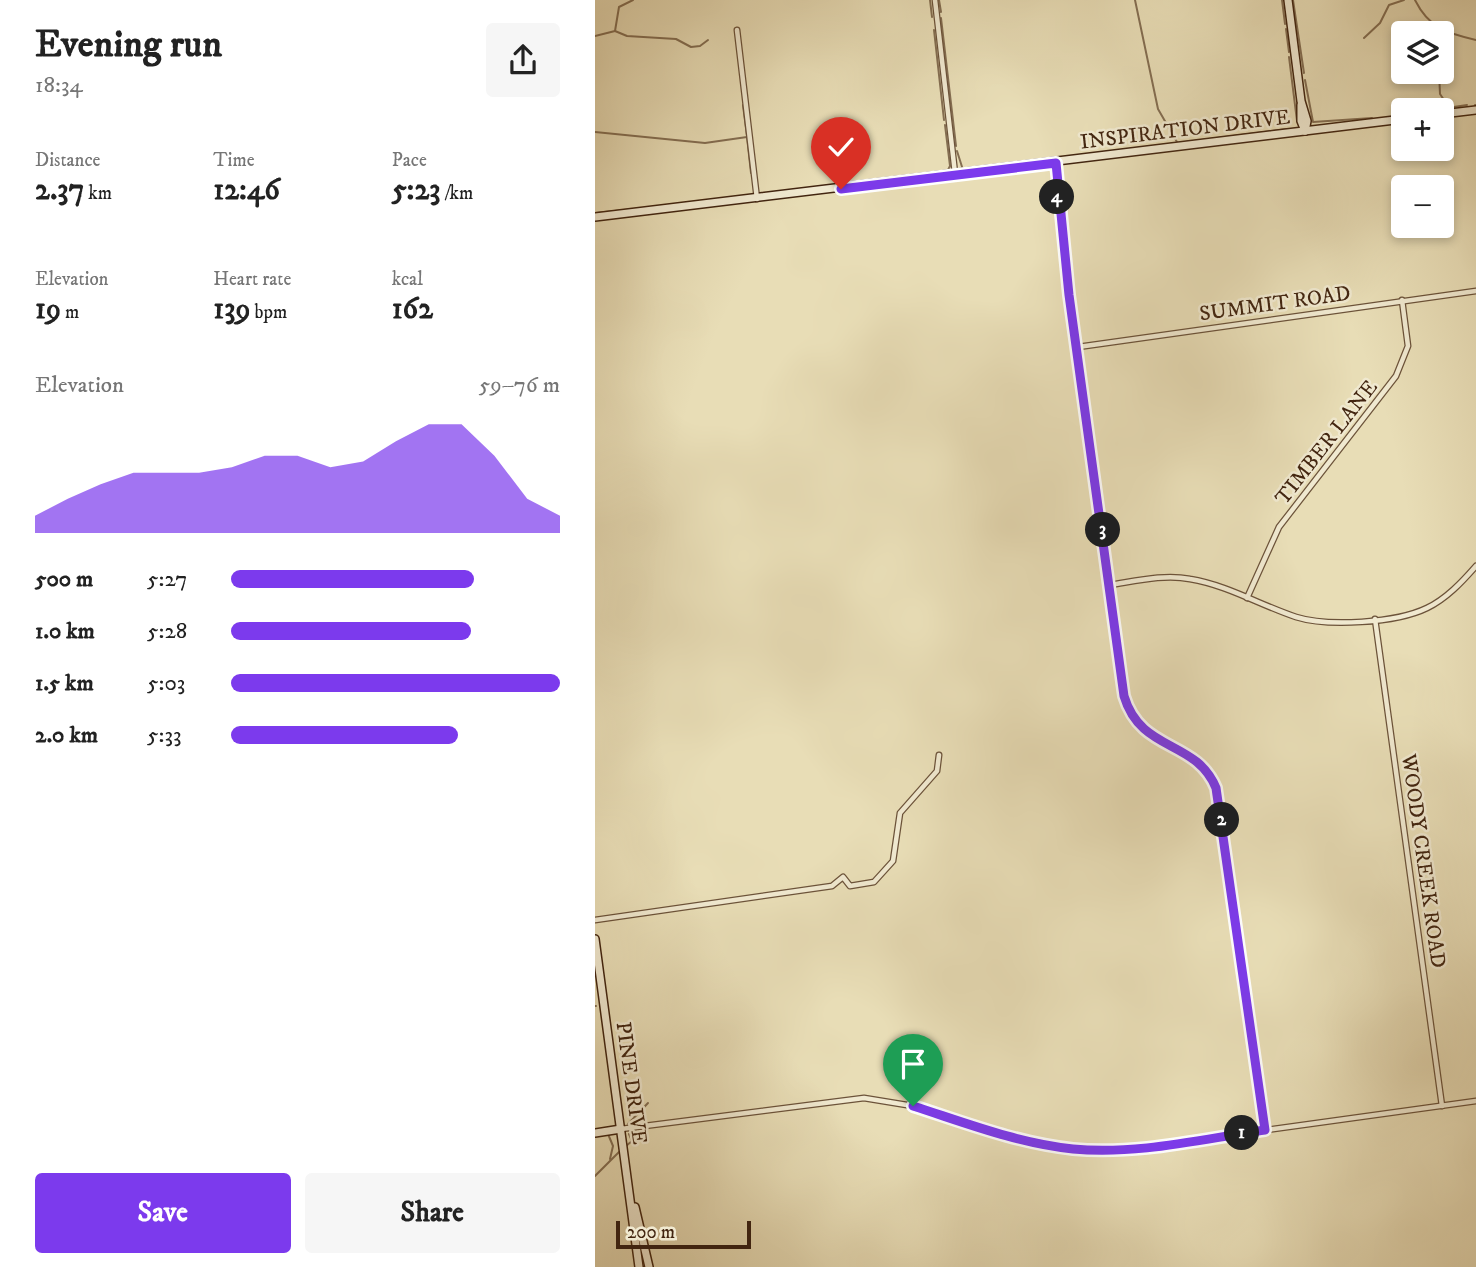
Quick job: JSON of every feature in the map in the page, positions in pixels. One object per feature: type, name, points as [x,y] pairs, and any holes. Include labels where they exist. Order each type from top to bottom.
[{"type":"main road","points":[[1288,0],[1301,101],[1301,121],[1305,131]]},
{"type":"main road","points":[[1454,113],[1476,110]]},
{"type":"main road","name":"INSPIRATION DRIVE","points":[[595,217],[757,200],[1391,120]]},
{"type":"main road","name":"PINE DRIVE","points":[[595,939],[639,1267]]},
{"type":"main road","points":[[595,1133],[621,1129]]},
{"type":"main road","name":"PINE DRIVE","points":[[630,1189],[649,1267]]},
{"type":"street","points":[[935,0],[956,175]]},
{"type":"street","points":[[737,30],[757,200]]},
{"type":"street","points":[[1056,163],[1059,215],[1122,687],[1134,722],[1203,767],[1213,780],[1219,798],[1265,1130]]},
{"type":"street","name":"SUMMIT ROAD","points":[[1078,347],[1476,291]]},
{"type":"street","name":"TIMBER LANE","points":[[1247,598],[1279,527],[1395,377],[1408,346],[1402,300]]},
{"type":"street","points":[[1110,585],[1182,578],[1211,584],[1303,619],[1343,622],[1426,609],[1457,586],[1476,566]]},
{"type":"street","name":"WOODY CREEK ROAD","points":[[1375,619],[1442,1106]]},
{"type":"street","points":[[595,920],[832,886],[843,877],[850,886],[874,882],[893,862],[903,806],[937,771],[939,755]]},
{"type":"street","points":[[621,1129],[864,1098],[897,1102],[1012,1138],[1076,1149],[1139,1149],[1476,1101]]},
{"type":"waterway","points":[[595,36],[615,31],[619,7],[633,0]]},
{"type":"waterway","points":[[930,0],[932,17]]},
{"type":"waterway","points":[[939,0],[941,12]]},
{"type":"waterway","points":[[1135,0],[1158,109],[1177,142]]},
{"type":"waterway","points":[[1282,0],[1285,24]]},
{"type":"waterway","points":[[1293,0],[1304,73]]},
{"type":"waterway","points":[[1364,38],[1380,23],[1389,5],[1404,0]]},
{"type":"waterway","points":[[1415,0],[1426,17],[1439,28],[1476,40]]},
{"type":"waterway","points":[[941,18],[956,146]]},
{"type":"waterway","points":[[1286,29],[1289,52]]},
{"type":"waterway","points":[[934,30],[944,120]]},
{"type":"waterway","points":[[615,31],[627,36],[676,39],[691,47],[700,46],[708,40]]},
{"type":"waterway","points":[[1289,57],[1297,121]]},
{"type":"waterway","points":[[1305,80],[1313,122],[1372,118]]},
{"type":"waterway","points":[[1440,84],[1443,98]]},
{"type":"waterway","points":[[743,105],[747,136]]},
{"type":"waterway","points":[[1454,107],[1467,105]]},
{"type":"waterway","points":[[945,125],[950,166],[947,172]]},
{"type":"waterway","points":[[1146,147],[1287,129]]},
{"type":"waterway","points":[[595,132],[705,143],[747,137],[751,173]]},
{"type":"waterway","points":[[957,151],[963,170]]},
{"type":"waterway","points":[[595,213],[643,208]]},
{"type":"waterway","points":[[628,1124],[648,1103]]},
{"type":"waterway","points":[[608,1134],[613,1146],[610,1159]]},
{"type":"waterway","points":[[626,1146],[632,1141],[629,1134]]},
{"type":"waterway","points":[[595,1176],[619,1152]]},
{"type":"route","points":[[841,189],[1056,163],[1059,215],[1068,267],[1069,295],[1108,562],[1124,696],[1138,726],[1198,762],[1209,774],[1216,788],[1265,1130],[1139,1149],[1076,1149],[1012,1138],[913,1106]]}]
